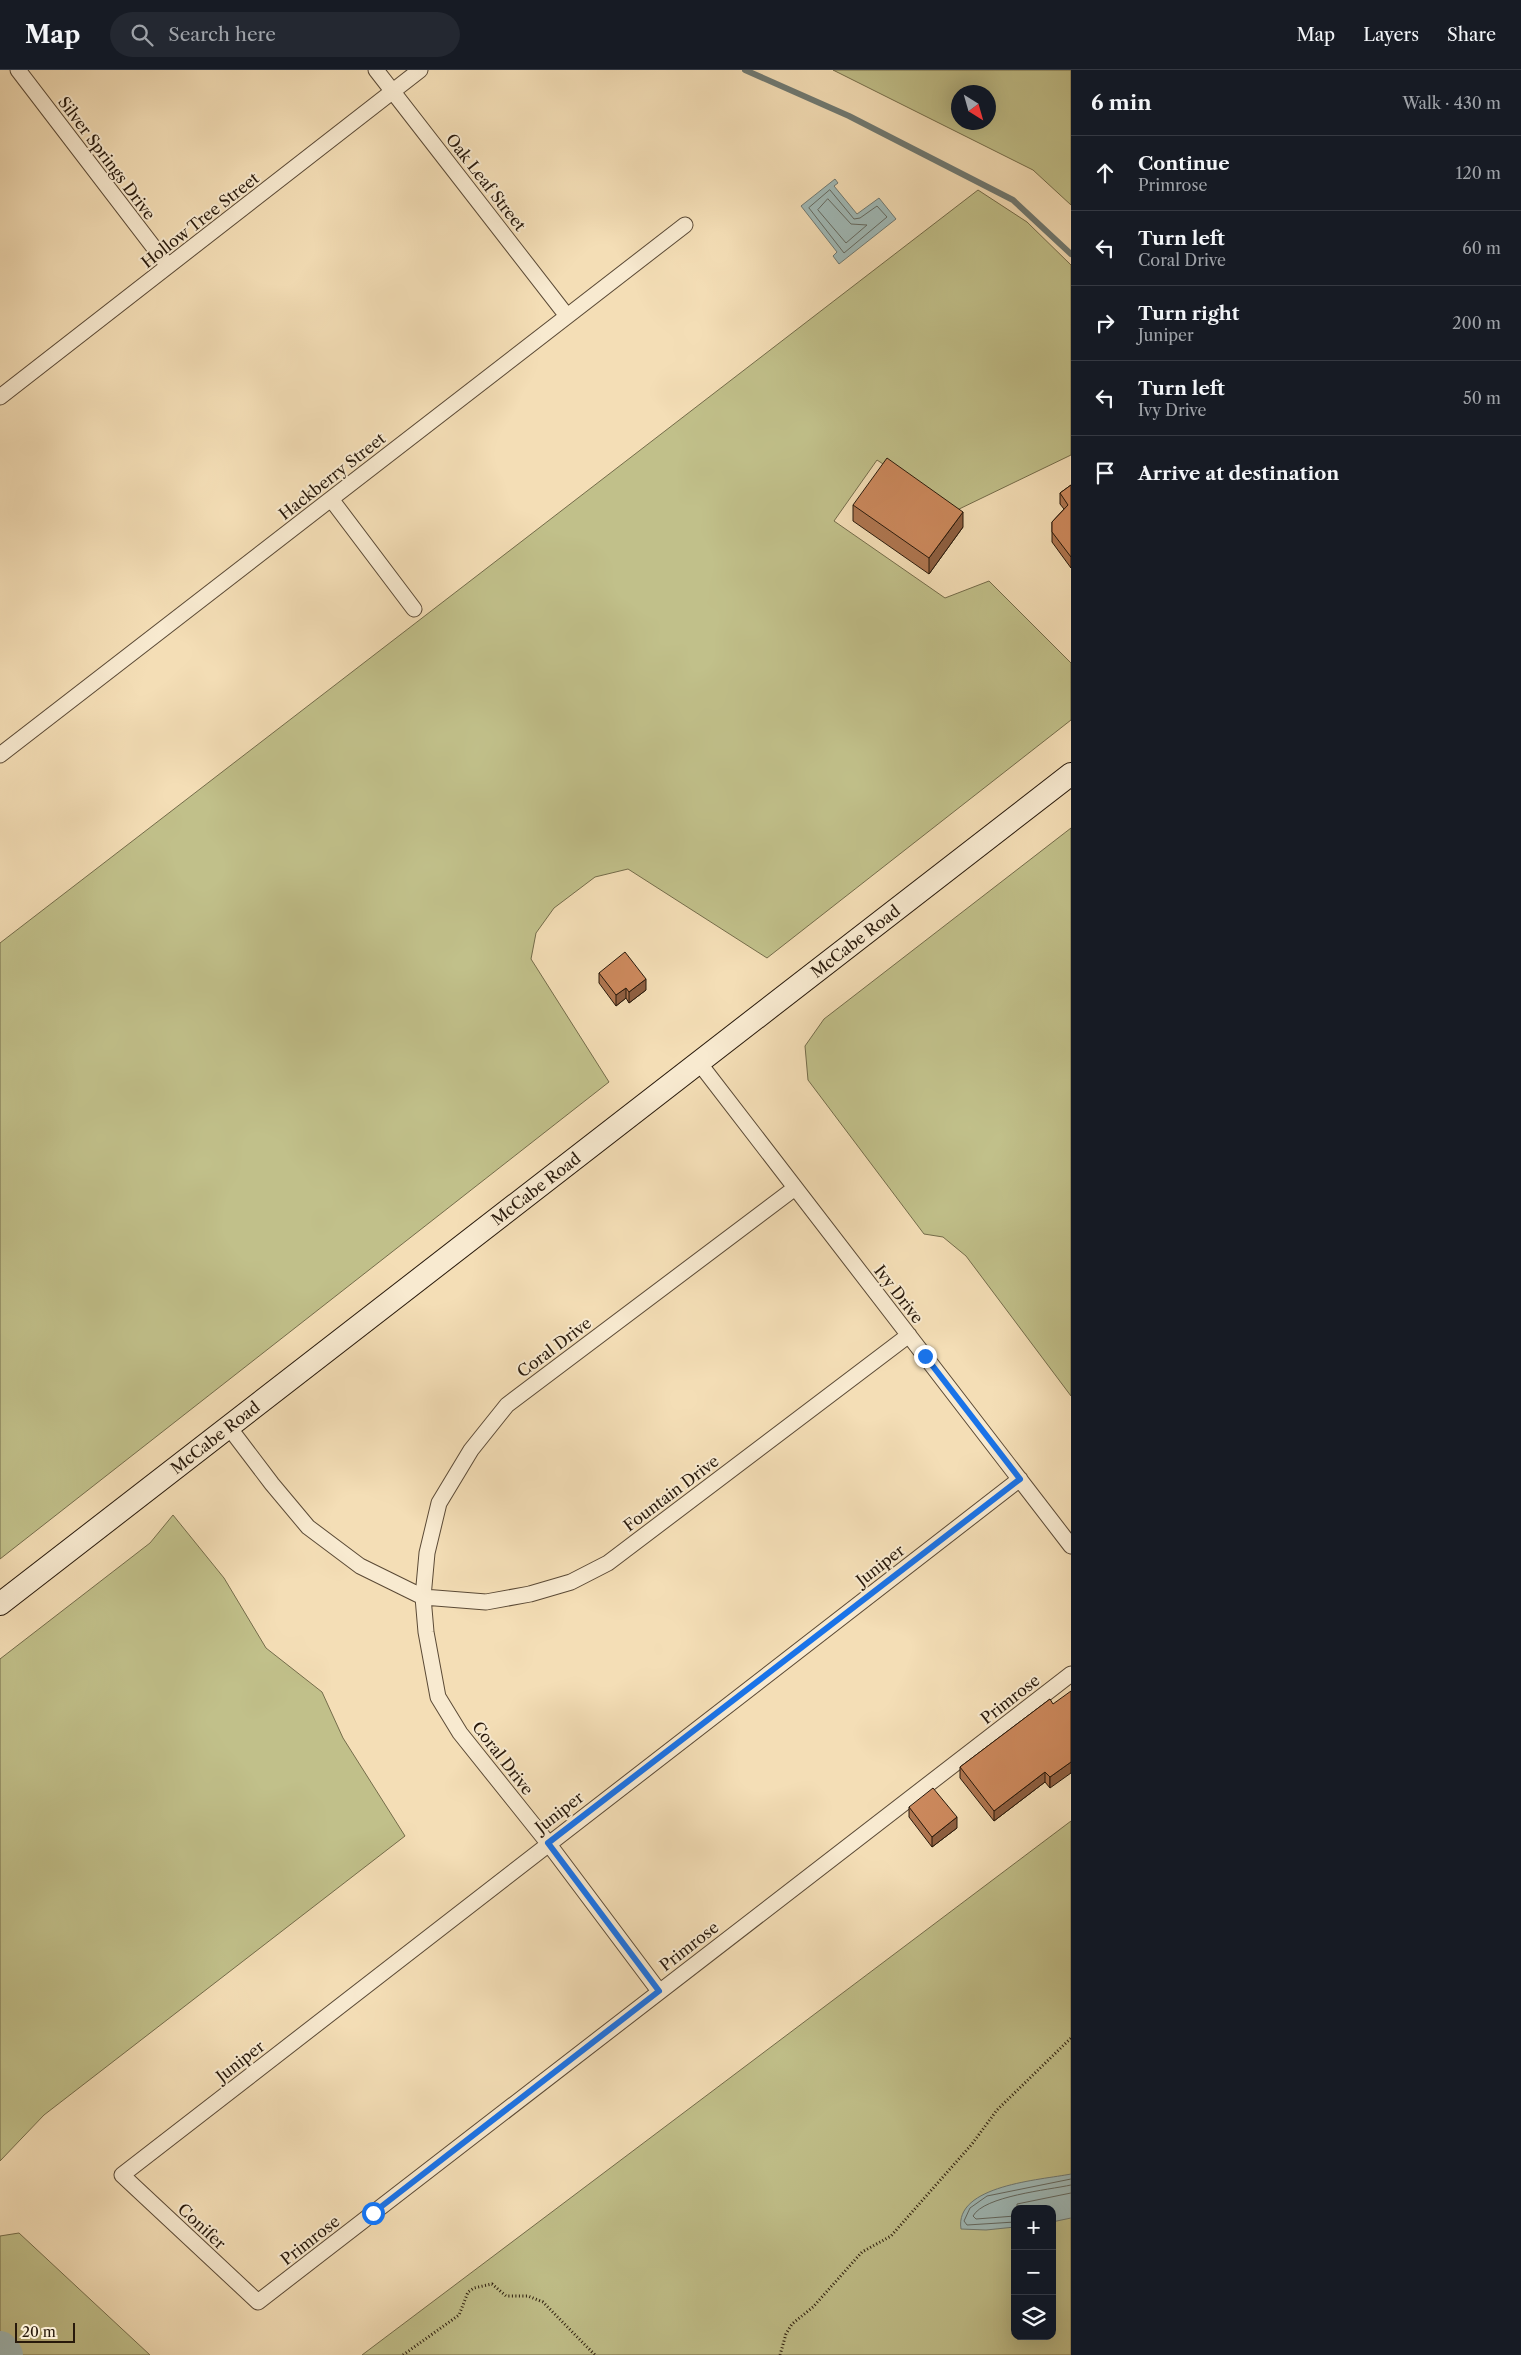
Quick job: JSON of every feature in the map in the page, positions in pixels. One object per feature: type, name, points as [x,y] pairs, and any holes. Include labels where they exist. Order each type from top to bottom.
[{"type":"street","name":"Silver Springs Drive","points":[[18,70],[168,266]]},
{"type":"street","name":"Oak Leaf Street","points":[[376,70],[567,316]]},
{"type":"street","name":"Hollow Tree Street","points":[[0,397],[420,70]]},
{"type":"street","name":"Hackberry Street","points":[[0,755],[685,225]]},
{"type":"street","points":[[331,498],[414,609]]},
{"type":"street","name":"McCabe Road","points":[[0,1604],[228,1426],[700,1064],[1071,774]]},
{"type":"street","name":"Ivy Drive","points":[[700,1064],[1071,1546]]},
{"type":"street","name":"Coral Drive","points":[[659,1991],[548,1843],[460,1733],[438,1696],[426,1632],[423,1597],[427,1553],[439,1503],[471,1450],[507,1405],[795,1188]]},
{"type":"street","name":"Fountain Drive","points":[[423,1597],[486,1602],[530,1594],[571,1582],[608,1563],[908,1335]]},
{"type":"street","points":[[228,1426],[272,1484],[308,1527],[360,1566],[423,1597]]},
{"type":"street","name":"Juniper","points":[[122,2175],[1020,1479]]},
{"type":"street","name":"Primrose","points":[[258,2302],[1071,1674]]},
{"type":"street","name":"Conifer","points":[[122,2175],[258,2302]]},
{"type":"path","points":[[780,2355],[786,2334],[792,2324],[813,2307],[862,2252],[891,2236],[972,2144],[997,2110],[1071,2038]]},
{"type":"path","points":[[403,2355],[459,2315],[468,2292],[474,2288],[492,2284],[506,2296],[528,2296],[543,2302],[595,2355]]},
{"type":"shaded area","points":[[833,70],[1071,70],[1071,205],[1033,170],[953,130],[996,130],[996,85],[951,85],[951,129]]},
{"type":"shaded area","points":[[978,190],[1027,222],[1071,265],[1071,455],[955,511],[877,460],[834,521],[945,598],[989,581],[1071,663],[1071,720],[767,958],[628,869],[595,877],[554,908],[536,933],[531,959],[609,1082],[0,1559],[0,943]]},
{"type":"shaded area","points":[[1071,828],[1071,1396],[966,1256],[943,1237],[924,1234],[808,1080],[805,1046],[824,1019]]},
{"type":"shaded area","points":[[173,1515],[224,1578],[266,1648],[322,1692],[343,1738],[405,1836],[44,2115],[0,2161],[0,1659],[150,1543]]},
{"type":"shaded area","points":[[1071,1821],[1071,2355],[362,2355]]},
{"type":"shaded area","points":[[19,2233],[150,2355],[0,2355],[0,2236]]},
{"type":"water","points":[[835,179],[838,183],[834,186],[857,214],[879,198],[896,219],[839,264],[833,256],[837,252],[801,206]]},
{"type":"water","points":[[1071,2174],[1071,2218],[1056,2221],[1056,2205],[1011,2205],[1011,2227],[986,2230],[961,2229],[962,2214],[971,2203],[985,2194],[1021,2182]]},
{"type":"building","points":[[887,458],[963,512],[929,558],[853,505]]},
{"type":"building","points":[[1071,485],[1071,557],[1052,532],[1052,522],[1068,505],[1060,493]]},
{"type":"building","points":[[625,952],[646,979],[629,992],[626,988],[616,995],[599,973]]},
{"type":"building","points":[[1071,1691],[1071,1762],[1050,1777],[1045,1772],[994,1811],[960,1767],[1050,1699],[1053,1704]]},
{"type":"building","points":[[933,1788],[957,1817],[932,1837],[909,1807]]},
{"type":"waterway","points":[[745,70],[849,116],[1013,200],[1071,254]]},
{"type":"waterway","points":[[0,2349],[5,2355]]},
{"type":"route","points":[[373,2213],[659,1991],[548,1843],[1020,1479],[925,1356]]}]
